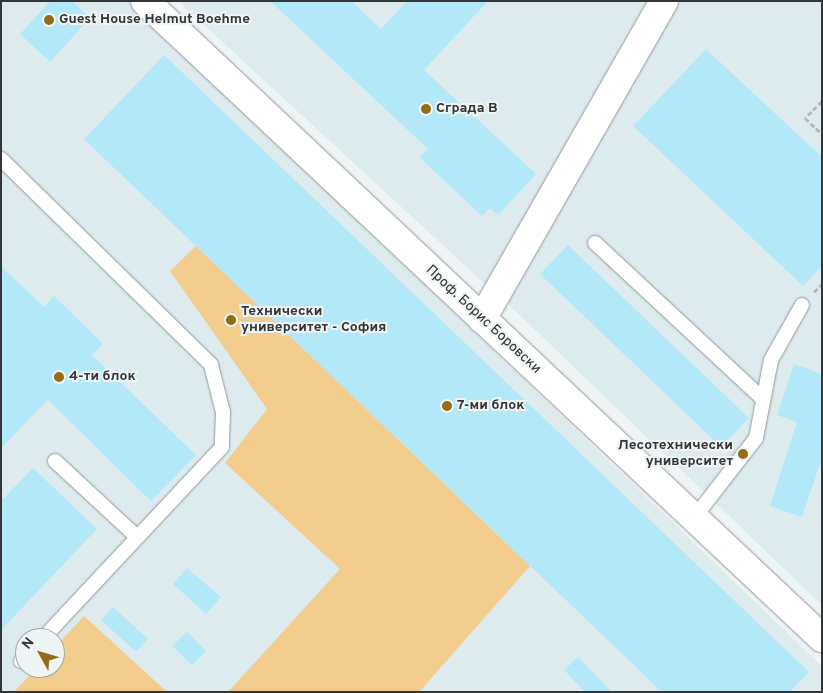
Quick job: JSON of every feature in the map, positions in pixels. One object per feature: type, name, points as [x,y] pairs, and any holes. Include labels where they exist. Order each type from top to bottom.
[{"type":"street","name":"Проф. Борис Боровски","points":[[145,1],[822,638]]},
{"type":"street","points":[[482,319],[664,1]]},
{"type":"lane","points":[[1,159],[211,366],[223,412],[222,447],[51,628]]},
{"type":"lane","points":[[596,243],[763,400]]},
{"type":"lane","points":[[694,518],[756,438],[771,360],[802,305]]},
{"type":"lane","points":[[55,460],[137,537]]},
{"type":"path","points":[[822,101],[805,118],[822,134]]},
{"type":"shaded area","name":"Технически университет - София","points":[[1,1],[130,1],[822,666],[822,692],[1,692]]},
{"type":"shaded area","points":[[178,1],[647,1],[486,285]]},
{"type":"shaded area","name":"Лесотехнически университет","points":[[680,1],[822,1],[822,605],[507,303]]},
{"type":"shaded area","points":[[196,246],[530,566],[419,692],[228,692],[340,569],[225,463],[267,409],[170,271]]},
{"type":"shaded area","points":[[84,616],[167,692],[14,692],[27,678],[65,678],[65,636]]},
{"type":"building","points":[[50,1],[72,1],[90,18],[50,62],[20,34]]},
{"type":"building","name":"Сграда В","points":[[270,1],[351,1],[381,29],[407,1],[488,1],[424,70],[536,174],[498,215],[490,208],[482,216],[419,157],[428,149]]},
{"type":"building","points":[[706,49],[822,157],[822,266],[803,286],[633,126]]},
{"type":"building","name":"7-ми блок","points":[[164,55],[809,672],[790,692],[662,692],[84,139]]},
{"type":"building","points":[[568,245],[749,418],[721,447],[540,274]]},
{"type":"building","name":"4-ти блок","points":[[1,266],[44,307],[54,296],[103,344],[92,355],[196,455],[151,501],[48,400],[1,448]]},
{"type":"building","points":[[794,364],[822,374],[822,458],[802,517],[770,506],[797,422],[777,415]]},
{"type":"building","points":[[33,468],[97,529],[1,630],[1,501]]},
{"type":"building","points":[[187,568],[221,597],[206,614],[173,584]]},
{"type":"building","points":[[113,607],[148,639],[136,652],[101,620]]},
{"type":"building","points":[[187,632],[206,651],[192,665],[172,646]]},
{"type":"building","points":[[578,657],[612,692],[585,692],[564,670]]},
{"type":"place","name":"Guest House Helmut Boehme","points":[[49,20]]},
{"type":"place","name":"Сграда В","points":[[426,109]]},
{"type":"place","name":"Технически университет - София","points":[[231,320]]},
{"type":"place","name":"4-ти блок","points":[[59,377]]},
{"type":"place","name":"7-ми блок","points":[[447,406]]},
{"type":"place","name":"Лесотехнически университет","points":[[743,454]]}]
